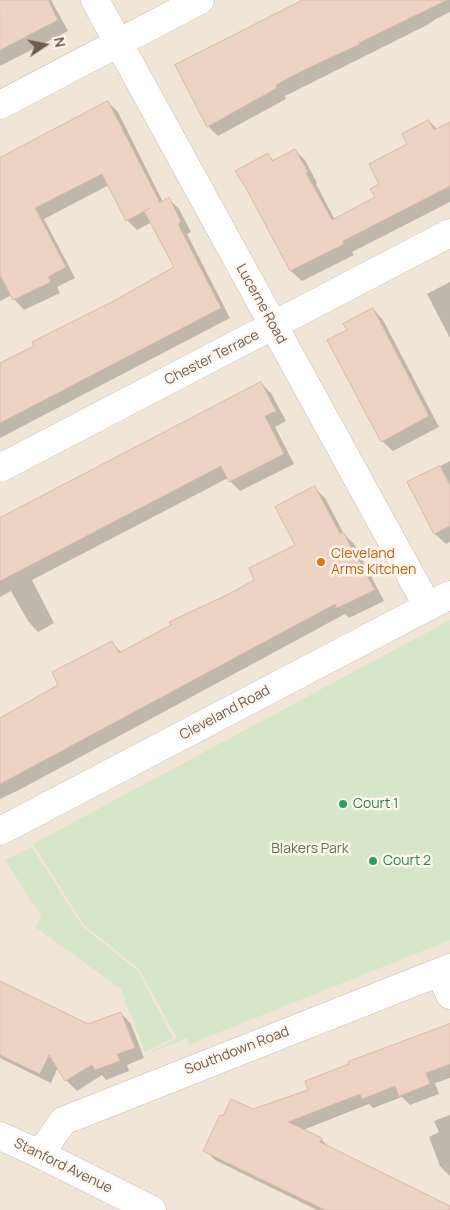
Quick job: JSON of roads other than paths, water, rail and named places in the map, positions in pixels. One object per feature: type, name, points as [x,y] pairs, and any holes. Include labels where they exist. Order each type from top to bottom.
[{"type":"street","name":"Lucerne Road","points":[[94,0],[282,342],[439,601]]},
{"type":"street","points":[[0,105],[200,0]]},
{"type":"street","name":"Chester Terrace","points":[[0,468],[450,234]]},
{"type":"street","name":"Cleveland Road","points":[[0,831],[439,601]]},
{"type":"street","name":"Southdown Road","points":[[40,1154],[63,1121],[447,978]]},
{"type":"street","name":"Stanford Avenue","points":[[0,1136],[152,1210]]},
{"type":"place","name":"Cleveland Arms Kitchen","points":[[321,562]]},
{"type":"place","name":"Court 1","points":[[343,804]]},
{"type":"place","name":"Court 2","points":[[373,861]]},
{"type":"park label","name":"Blakers Park","points":[[310,849]]}]
